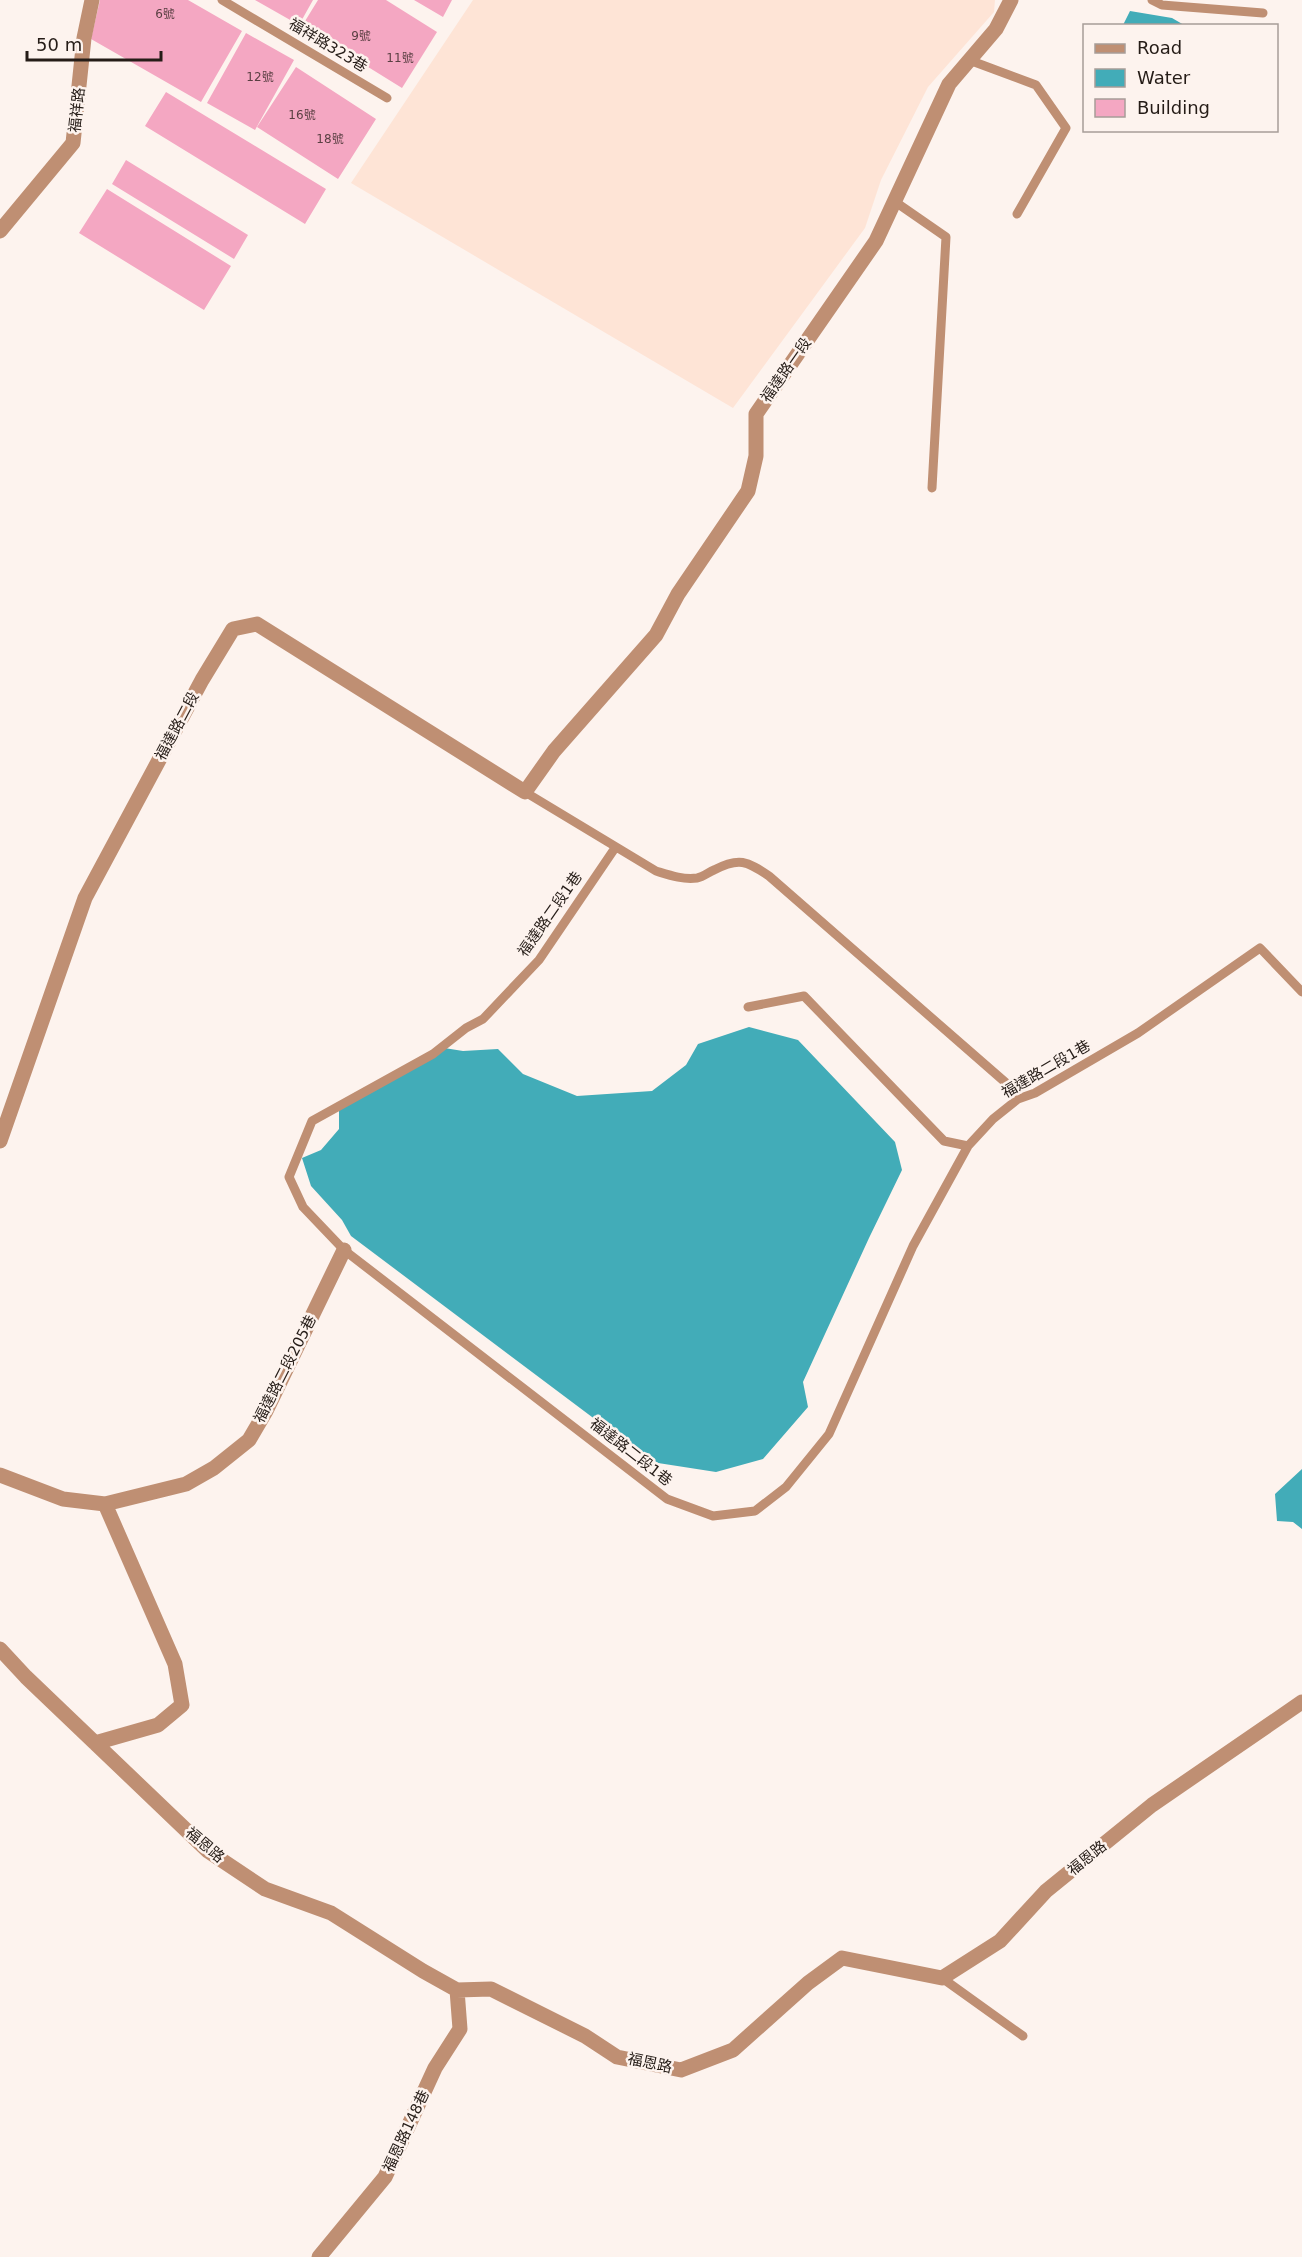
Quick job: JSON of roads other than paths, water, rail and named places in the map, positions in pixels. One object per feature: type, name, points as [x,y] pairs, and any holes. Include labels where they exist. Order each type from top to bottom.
[{"type":"street","name":"福祥路","points":[[0,231],[73,143],[84,38],[92,0]]},
{"type":"street","name":"福達路一段","points":[[525,792],[554,751],[656,635],[678,594],[748,491],[756,456],[756,414],[876,241],[949,84],[996,29],[1011,0]]},
{"type":"street","name":"福達路二段","points":[[0,1141],[85,898],[202,680],[232,629],[257,624],[525,792]]},
{"type":"street","name":"福達路二段205巷","points":[[0,1475],[63,1499],[105,1504],[186,1484],[214,1468],[249,1440],[266,1411],[344,1250]]},
{"type":"street","points":[[95,1743],[158,1725],[182,1705],[175,1664],[105,1504]]},
{"type":"street","name":"福恩路","points":[[0,1649],[208,1851],[265,1889],[332,1913],[457,1990],[492,1989],[585,2036],[617,2057],[681,2070],[733,2050],[808,1983],[842,1958],[942,1978],[1000,1941],[1046,1891],[1152,1805],[1302,1702]]},
{"type":"street","name":"福恩路148巷","points":[[319,2257],[385,2177],[435,2068],[460,2029],[457,1990]]},
{"type":"lane","name":"福祥路323巷","points":[[222,0],[387,98]]},
{"type":"lane","points":[[1152,0],[1162,5],[1263,13]]},
{"type":"lane","points":[[969,60],[1036,86],[1066,128],[1017,214]]},
{"type":"lane","points":[[894,201],[946,237],[932,488]]},
{"type":"lane","points":[[525,792],[656,871],[678,878],[699,878],[727,863],[736,861],[751,864],[769,876],[1005,1082],[1017,1099]]},
{"type":"lane","name":"福達路二段1巷","points":[[615,848],[539,960],[483,1019],[466,1028],[433,1054],[312,1121],[289,1177],[303,1207],[344,1250],[667,1498],[713,1516],[754,1511],[786,1487],[829,1434],[913,1246],[968,1146],[993,1119],[1017,1099],[1035,1093],[1138,1033],[1260,948],[1302,992]]},
{"type":"lane","points":[[748,1007],[804,996],[944,1141],[968,1146]]},
{"type":"lane","points":[[942,1978],[1023,2036]]},
{"type":"water","points":[[1130,11],[1172,18],[1182,24],[1124,24]]},
{"type":"water","points":[[749,1027],[798,1040],[895,1142],[902,1170],[803,1382],[808,1407],[763,1459],[716,1472],[658,1463],[620,1438],[351,1236],[342,1220],[311,1186],[302,1158],[321,1150],[339,1129],[339,1104],[438,1047],[463,1051],[498,1049],[523,1074],[577,1096],[652,1091],[686,1065],[698,1044]]},
{"type":"water","points":[[1302,1469],[1302,1529],[1293,1522],[1277,1521],[1275,1494]]}]
